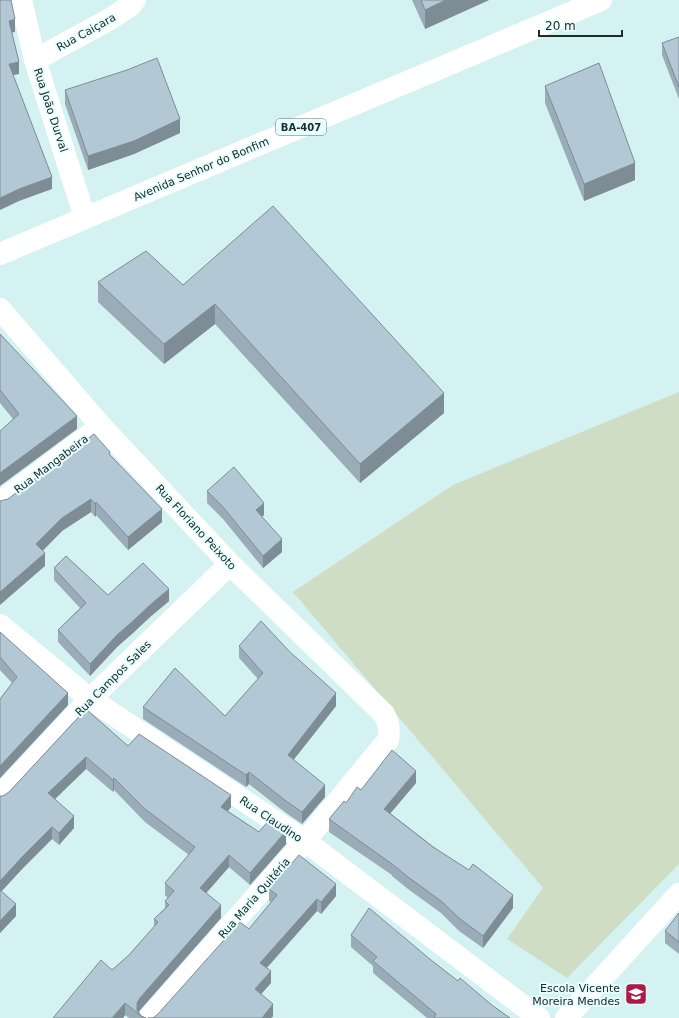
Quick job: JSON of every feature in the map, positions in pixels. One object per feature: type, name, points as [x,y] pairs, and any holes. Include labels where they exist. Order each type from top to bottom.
[{"type":"street","name":"Rua João Durval","points":[[21,0],[35,60],[85,218]]},
{"type":"street","name":"Rua Caiçara","points":[[35,60],[110,20],[136,0]]},
{"type":"street","name":"Avenida Senhor do Bonfim","points":[[0,254],[601,0]]},
{"type":"street","name":"Rua Floriano Peixoto","points":[[0,309],[101,426],[230,564],[384,714],[388,721],[390,732],[388,740]]},
{"type":"street","name":"Rua Mangabeira","points":[[0,502],[101,426]]},
{"type":"street","name":"Rua Campos Sales","points":[[0,796],[90,699],[230,564]]},
{"type":"street","name":"Rua Claudino","points":[[0,625],[90,699],[304,841],[539,1018]]},
{"type":"street","name":"Rua Maria Quitéria","points":[[150,1018],[304,841],[388,740]]},
{"type":"street","points":[[566,1018],[679,894]]},
{"type":"green space","points":[[679,392],[679,864],[567,978],[507,939],[543,888],[293,592],[453,485]]},
{"type":"building","points":[[0,0],[11,0],[15,19],[9,21],[19,62],[9,64],[52,177],[19,189],[0,198]]},
{"type":"building","points":[[421,0],[446,0],[425,10]]},
{"type":"building","points":[[679,37],[679,87],[662,43]]},
{"type":"building","points":[[157,58],[180,119],[134,141],[88,156],[65,90],[127,70]]},
{"type":"building","points":[[599,63],[635,163],[584,184],[545,86]]},
{"type":"building","points":[[273,206],[444,393],[360,464],[215,304],[164,344],[98,282],[146,251],[183,285]]},
{"type":"building","points":[[0,334],[77,416],[0,473],[0,431],[19,414],[0,390]]},
{"type":"building","points":[[94,434],[110,452],[109,454],[162,509],[128,537],[96,502],[95,504],[91,499],[62,518],[36,544],[45,553],[0,592],[0,501],[8,499]]},
{"type":"building","points":[[234,467],[264,503],[256,510],[282,539],[263,556],[223,507],[207,491]]},
{"type":"building","points":[[66,556],[108,595],[143,563],[169,589],[117,635],[90,664],[58,630],[86,603],[54,568]]},
{"type":"building","points":[[261,621],[290,652],[336,693],[288,755],[325,785],[302,812],[249,772],[246,775],[143,707],[175,668],[225,716],[263,673],[239,646]]},
{"type":"building","points":[[0,632],[68,693],[0,766],[0,699],[17,677],[0,657]]},
{"type":"building","points":[[86,709],[128,746],[139,734],[231,795],[221,807],[259,832],[269,820],[286,831],[250,873],[229,855],[200,888],[221,905],[140,998],[137,1003],[137,1010],[140,1015],[125,1003],[112,1018],[53,1018],[101,960],[112,970],[129,955],[158,922],[154,919],[169,905],[165,901],[174,891],[165,883],[195,847],[145,809],[114,778],[113,780],[86,757],[48,793],[74,816],[59,833],[52,827],[0,881],[0,796],[3,796],[9,792]]},
{"type":"building","points":[[392,750],[416,771],[384,809],[433,847],[469,870],[473,864],[513,895],[483,936],[459,918],[441,901],[329,819],[344,801],[346,803],[357,787],[361,790]]},
{"type":"building","points":[[299,855],[336,884],[321,902],[317,899],[260,963],[271,971],[255,989],[273,1004],[262,1018],[153,1018],[240,922],[249,929],[277,895],[269,889]]},
{"type":"building","points":[[0,890],[16,904],[0,921]]},
{"type":"building","points":[[369,908],[431,960],[458,981],[460,978],[493,1006],[510,1018],[434,1018],[436,1014],[373,961],[377,957],[351,935]]},
{"type":"building","points":[[679,913],[679,942],[665,931]]},
{"type":"place","name":"Escola Vicente Moreira Mendes","points":[[636,994]]}]
